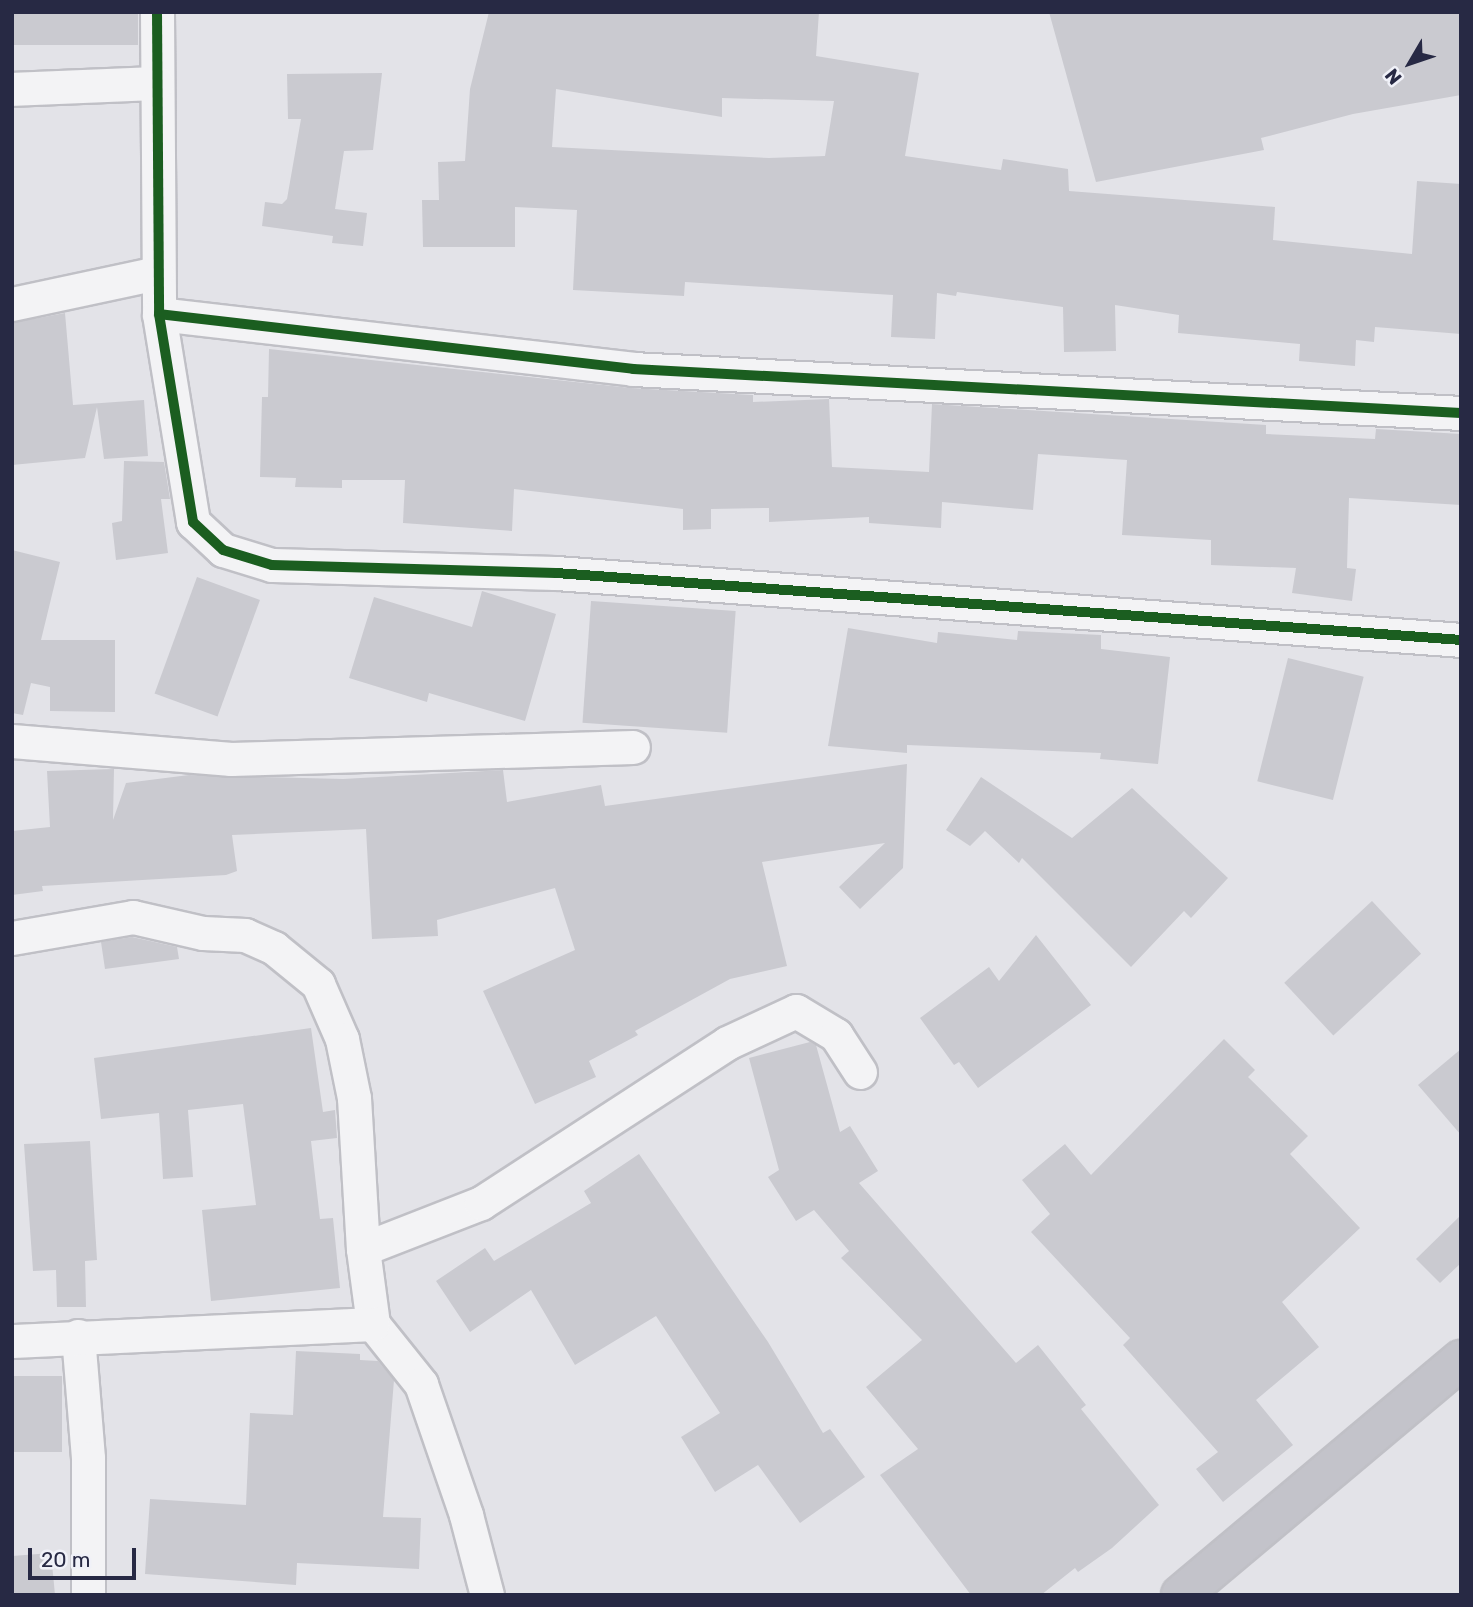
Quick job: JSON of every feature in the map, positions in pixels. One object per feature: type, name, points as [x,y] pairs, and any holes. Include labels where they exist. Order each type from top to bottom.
[{"type":"street","points":[[157,12],[159,314],[192,522],[223,550],[272,565],[556,573],[1461,640]]},
{"type":"street","points":[[12,89],[157,83]]},
{"type":"street","points":[[12,304],[157,273]]},
{"type":"street","points":[[159,314],[633,369],[1461,413]]},
{"type":"street","points":[[12,741],[231,760],[633,747]]},
{"type":"street","points":[[12,938],[133,917],[203,933],[245,935],[301,966],[330,1003],[342,1040],[354,1098],[363,1249],[373,1324],[421,1384],[466,1515],[487,1595]]},
{"type":"street","points":[[363,1249],[481,1203],[727,1043],[796,1010],[836,1035],[860,1072]]},
{"type":"street","points":[[12,1341],[373,1324]]},
{"type":"street","points":[[78,1336],[88,1458],[88,1595]]},
{"type":"street","points":[[1181,1595],[1461,1360]]},
{"type":"building","points":[[12,12],[138,12],[138,45],[12,45]]},
{"type":"building","points":[[489,12],[819,12],[816,56],[919,73],[905,156],[1001,170],[1003,159],[1068,169],[1069,191],[1275,207],[1273,240],[1412,254],[1417,181],[1461,184],[1461,334],[1375,327],[1374,342],[1356,340],[1355,366],[1299,361],[1300,344],[1178,333],[1179,315],[1115,305],[1116,351],[1064,352],[1063,307],[957,292],[956,296],[937,293],[935,339],[891,337],[893,295],[685,282],[684,296],[573,290],[577,210],[515,207],[515,247],[423,247],[422,200],[439,200],[438,162],[465,161],[470,89]],"holes":[[[556,89],[722,117],[722,98],[834,101],[825,156],[769,158],[552,147]]]},
{"type":"building","points":[[1049,12],[1461,12],[1461,95],[1353,114],[1261,138],[1264,150],[1096,182]]},
{"type":"building","points":[[382,73],[373,150],[344,151],[335,209],[367,213],[363,246],[332,243],[333,236],[262,226],[265,202],[282,204],[287,199],[301,119],[288,119],[287,74]]},
{"type":"building","points":[[65,313],[73,405],[144,400],[148,456],[104,459],[97,407],[85,458],[12,465],[12,323]]},
{"type":"building","points":[[269,349],[631,388],[753,395],[753,402],[829,399],[832,467],[929,472],[932,404],[1266,425],[1266,434],[1375,439],[1376,429],[1461,434],[1461,505],[1349,498],[1347,568],[1356,569],[1352,601],[1292,593],[1296,568],[1211,565],[1211,540],[1122,535],[1127,460],[1038,454],[1033,510],[942,502],[941,528],[869,523],[869,517],[769,522],[769,508],[711,509],[711,529],[683,530],[683,509],[514,489],[512,531],[403,523],[405,480],[342,480],[342,488],[295,487],[296,478],[260,477],[262,397],[268,397]]},
{"type":"building","points":[[124,461],[164,462],[170,499],[161,499],[168,553],[116,560],[112,523],[122,521]]},
{"type":"building","points":[[12,550],[60,562],[41,640],[115,640],[115,712],[50,711],[50,687],[31,683],[23,715],[12,713]]},
{"type":"building","points":[[197,577],[260,600],[218,716],[155,694]]},
{"type":"building","points":[[482,591],[556,614],[525,721],[429,693],[427,702],[349,678],[374,597],[472,627]]},
{"type":"building","points":[[591,601],[736,611],[727,733],[582,723]]},
{"type":"building","points":[[848,628],[937,643],[938,632],[1017,640],[1018,631],[1101,635],[1101,649],[1170,657],[1158,764],[1100,759],[1101,753],[907,745],[907,753],[828,746]]},
{"type":"building","points":[[1288,658],[1364,677],[1333,800],[1257,781]]},
{"type":"building","points":[[907,764],[903,868],[860,909],[839,887],[885,843],[762,862],[787,966],[730,979],[635,1031],[638,1035],[589,1061],[596,1077],[535,1104],[483,991],[575,950],[555,888],[437,920],[438,936],[372,939],[366,829],[232,835],[237,871],[226,875],[42,886],[43,891],[12,895],[12,831],[50,827],[47,771],[114,769],[113,820],[126,783],[189,775],[343,779],[503,770],[507,802],[601,785],[605,806]]},
{"type":"building","points":[[981,777],[1072,838],[1132,788],[1228,878],[1191,918],[1184,911],[1131,967],[1022,858],[1019,863],[985,831],[970,846],[946,830]]},
{"type":"building","points":[[1372,901],[1421,954],[1333,1035],[1284,983]]},
{"type":"building","points":[[1036,935],[1091,1005],[978,1088],[959,1062],[954,1065],[920,1018],[989,967],[999,981]]},
{"type":"building","points":[[132,937],[177,947],[179,959],[105,969],[101,942]]},
{"type":"building","points":[[311,1028],[323,1112],[335,1110],[337,1138],[311,1141],[320,1219],[333,1218],[340,1288],[211,1301],[202,1210],[256,1205],[243,1104],[188,1110],[193,1177],[163,1179],[159,1113],[101,1119],[94,1058]]},
{"type":"building","points":[[1224,1039],[1255,1070],[1248,1077],[1308,1136],[1290,1154],[1360,1228],[1282,1302],[1319,1347],[1256,1400],[1293,1445],[1223,1502],[1196,1469],[1218,1452],[1123,1345],[1130,1338],[1031,1232],[1050,1214],[1022,1180],[1065,1144],[1091,1175]]},
{"type":"building","points":[[810,1042],[816,1045],[840,1132],[850,1126],[878,1171],[859,1183],[1016,1363],[1038,1345],[1086,1405],[1081,1409],[1159,1505],[1112,1548],[1078,1572],[1075,1568],[1041,1595],[971,1595],[880,1475],[918,1449],[866,1387],[922,1340],[841,1258],[849,1251],[814,1210],[796,1221],[768,1177],[779,1170],[749,1058]]},
{"type":"building","points":[[1461,1049],[1461,1135],[1418,1085]]},
{"type":"building","points":[[90,1141],[97,1260],[85,1261],[86,1307],[57,1307],[56,1270],[33,1271],[24,1144]]},
{"type":"building","points":[[639,1154],[768,1342],[823,1433],[830,1429],[865,1477],[800,1523],[758,1465],[715,1492],[681,1437],[720,1413],[656,1316],[575,1365],[531,1290],[470,1332],[436,1281],[485,1248],[494,1261],[591,1203],[584,1191]]},
{"type":"building","points":[[1461,1215],[1461,1263],[1440,1283],[1416,1259]]},
{"type":"building","points":[[296,1351],[360,1354],[360,1360],[378,1361],[394,1380],[383,1517],[421,1518],[419,1569],[297,1563],[296,1585],[145,1574],[150,1499],[246,1505],[250,1413],[293,1415]]},
{"type":"building","points":[[12,1376],[62,1376],[62,1452],[12,1452]]},
{"type":"building","points":[[51,1553],[55,1595],[12,1595],[12,1556]]},
{"type":"cycle path","points":[[157,12],[159,314],[193,522],[223,550],[272,565],[556,573],[1461,640]]},
{"type":"cycle path","points":[[159,314],[633,369],[1461,413]]}]
